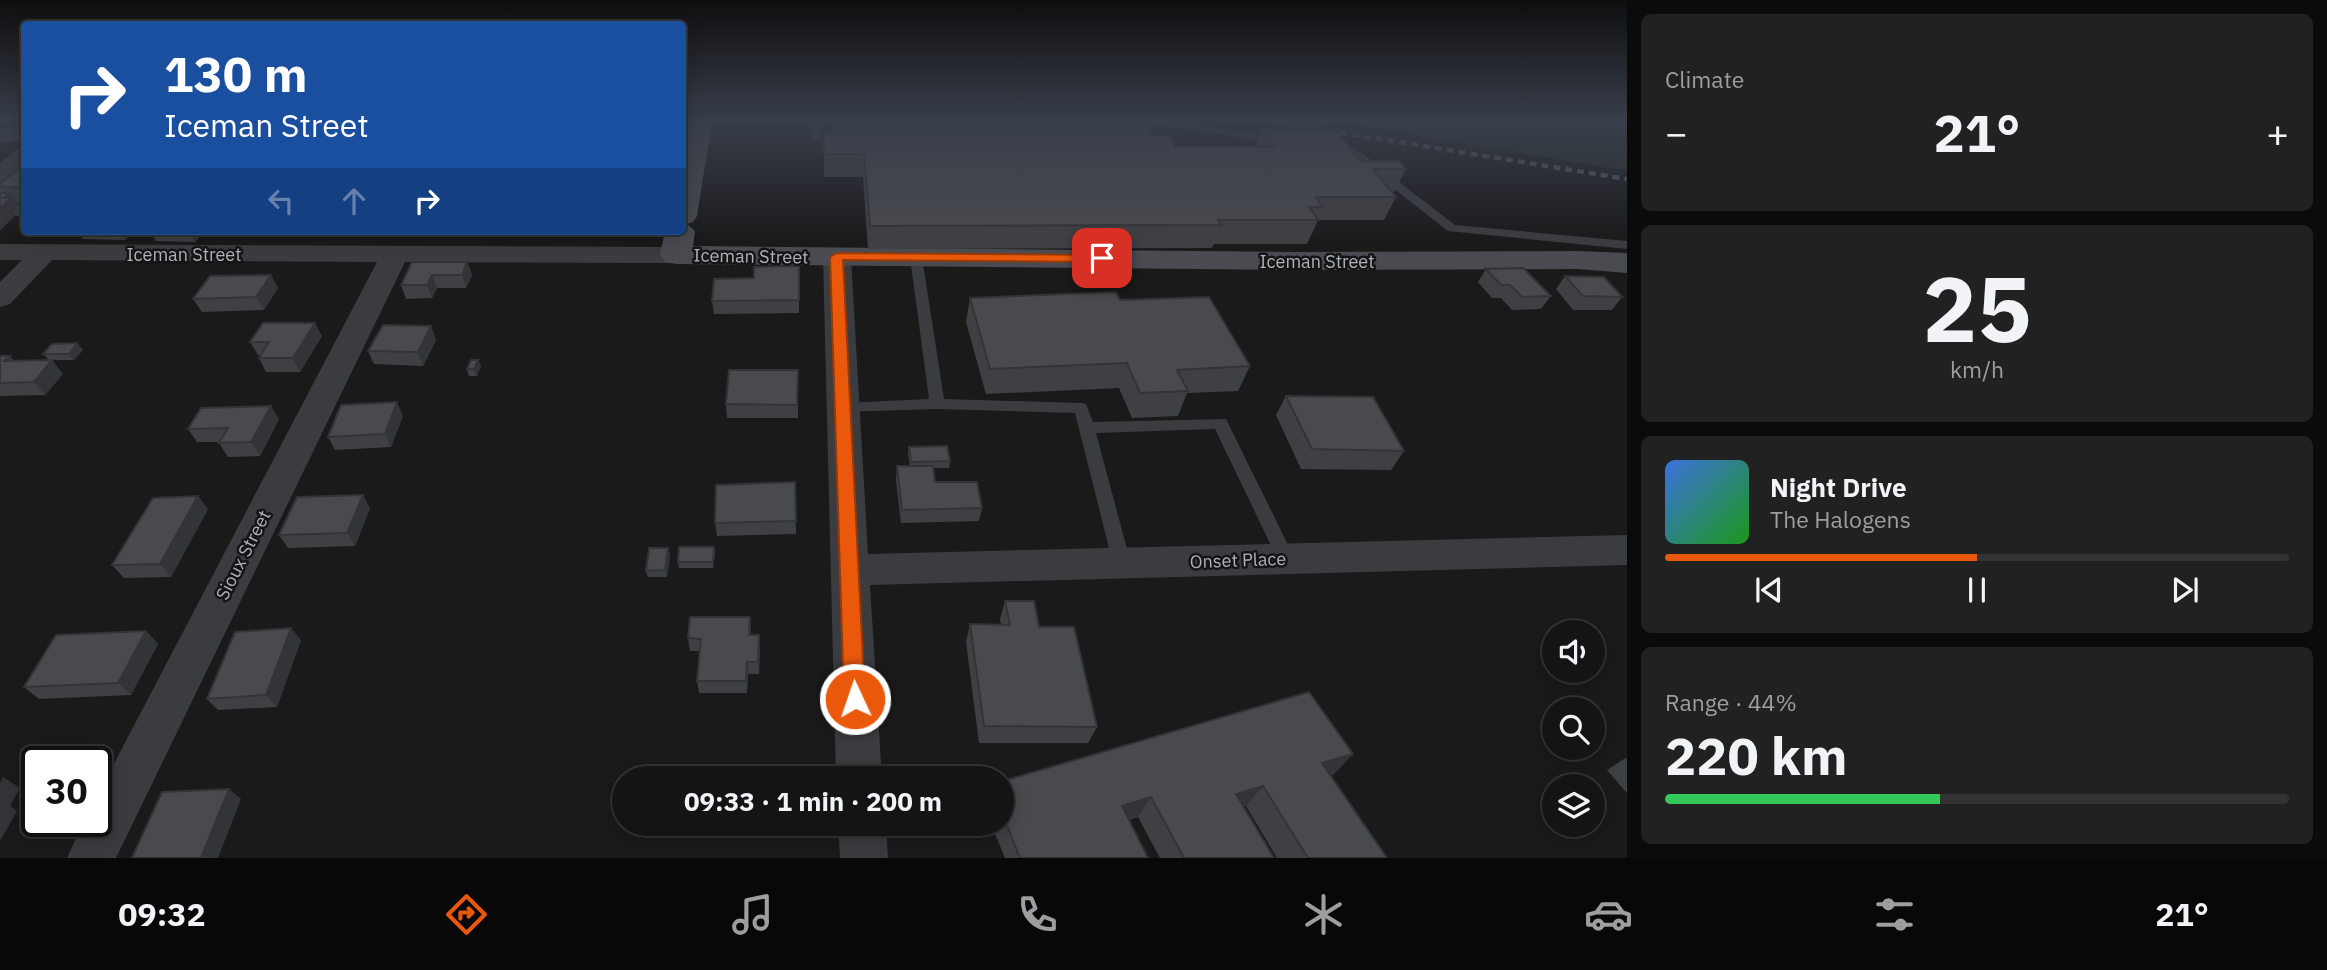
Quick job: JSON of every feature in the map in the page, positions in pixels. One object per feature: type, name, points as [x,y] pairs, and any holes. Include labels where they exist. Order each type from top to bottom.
[{"type":"main road","points":[[686,194],[692,161]]},
{"type":"main road","name":"Iceman Street","points":[[678,243],[837,257],[1291,261],[1578,260],[1627,263]]},
{"type":"street","points":[[0,175],[17,161]]},
{"type":"street","name":"Iceman Street","points":[[0,253],[398,253],[543,257],[678,243]]},
{"type":"street","points":[[0,298],[44,253]]},
{"type":"street","name":"Sioux Street","points":[[92,858],[387,267],[398,253]]},
{"type":"street","points":[[837,257],[858,766]]},
{"type":"street","name":"Onset Place","points":[[849,570],[1627,550]]},
{"type":"street","points":[[863,836],[864,858]]},
{"type":"lane","points":[[1365,161],[1452,228],[1627,244]]},
{"type":"lane","points":[[916,257],[937,404]]},
{"type":"lane","points":[[844,408],[937,404],[1081,408],[1122,564]]},
{"type":"lane","points":[[1086,428],[1220,423],[1286,559]]},
{"type":"shaded area","points":[[1569,161],[1627,161],[1627,171]]},
{"type":"building","points":[[865,161],[1399,161],[1406,169],[1373,169],[1396,197],[1316,197],[1323,207],[1309,207],[1318,220],[1218,220],[1221,225],[870,226]]},
{"type":"building","points":[[21,167],[21,188],[0,187],[0,184]]},
{"type":"building","points":[[0,193],[10,193],[4,198],[11,198],[0,208]]},
{"type":"building","points":[[21,201],[21,209],[12,210]]},
{"type":"building","points":[[412,262],[467,262],[462,275],[432,275],[427,285],[401,285]]},
{"type":"building","points":[[799,266],[799,300],[712,301],[714,279],[754,278],[754,267]]},
{"type":"building","points":[[1523,268],[1551,296],[1522,297],[1510,285],[1501,285],[1486,269]]},
{"type":"building","points":[[271,275],[256,297],[193,299],[210,276]]},
{"type":"building","points":[[1565,276],[1604,277],[1622,297],[1583,296]]},
{"type":"building","points":[[1116,292],[1120,300],[1209,297],[1250,366],[1177,370],[1188,391],[1140,393],[1127,363],[990,369],[970,298]]},
{"type":"building","points":[[263,323],[315,323],[293,358],[259,358],[269,342],[250,342]]},
{"type":"building","points":[[383,325],[431,326],[418,352],[368,351]]},
{"type":"building","points":[[77,343],[69,354],[43,354],[52,344]]},
{"type":"building","points":[[0,356],[10,356],[4,361],[52,360],[34,382],[0,383]]},
{"type":"building","points":[[471,360],[478,360],[474,369],[467,369]]},
{"type":"building","points":[[729,370],[798,370],[797,405],[726,404]]},
{"type":"building","points":[[1286,396],[1373,397],[1404,451],[1312,449]]},
{"type":"building","points":[[397,402],[385,434],[328,437],[341,405]]},
{"type":"building","points":[[271,406],[251,442],[219,443],[228,428],[188,429],[201,408]]},
{"type":"building","points":[[947,446],[950,461],[911,462],[909,447]]},
{"type":"building","points":[[897,466],[933,466],[935,482],[977,482],[982,508],[902,510]]},
{"type":"building","points":[[795,482],[796,521],[715,523],[716,485]]},
{"type":"building","points":[[363,495],[347,533],[279,535],[297,497]]},
{"type":"building","points":[[198,496],[160,564],[112,565],[153,498]]},
{"type":"building","points":[[679,547],[714,547],[713,562],[678,562]]},
{"type":"building","points":[[649,548],[668,548],[665,570],[646,571]]},
{"type":"building","points":[[1005,601],[1034,601],[1039,627],[1074,627],[1097,727],[984,726],[970,624],[1010,625]]},
{"type":"building","points":[[690,617],[750,617],[749,635],[759,635],[758,662],[747,662],[746,681],[697,681],[701,639],[688,638]]},
{"type":"building","points":[[291,628],[266,695],[207,699],[235,632]]},
{"type":"building","points":[[146,631],[118,683],[24,687],[56,635]]},
{"type":"building","points":[[1309,692],[1353,754],[1322,763],[1387,858],[1308,858],[1263,786],[1236,794],[1274,858],[1184,858],[1151,797],[1122,806],[1148,858],[1020,858],[1011,836],[1014,836],[1014,778]]},
{"type":"building","points":[[229,789],[201,858],[132,858],[162,792]]},
{"type":"railway","points":[[1516,161],[1627,179]]},
{"type":"route","points":[[855,699],[837,257],[1102,258]]}]
